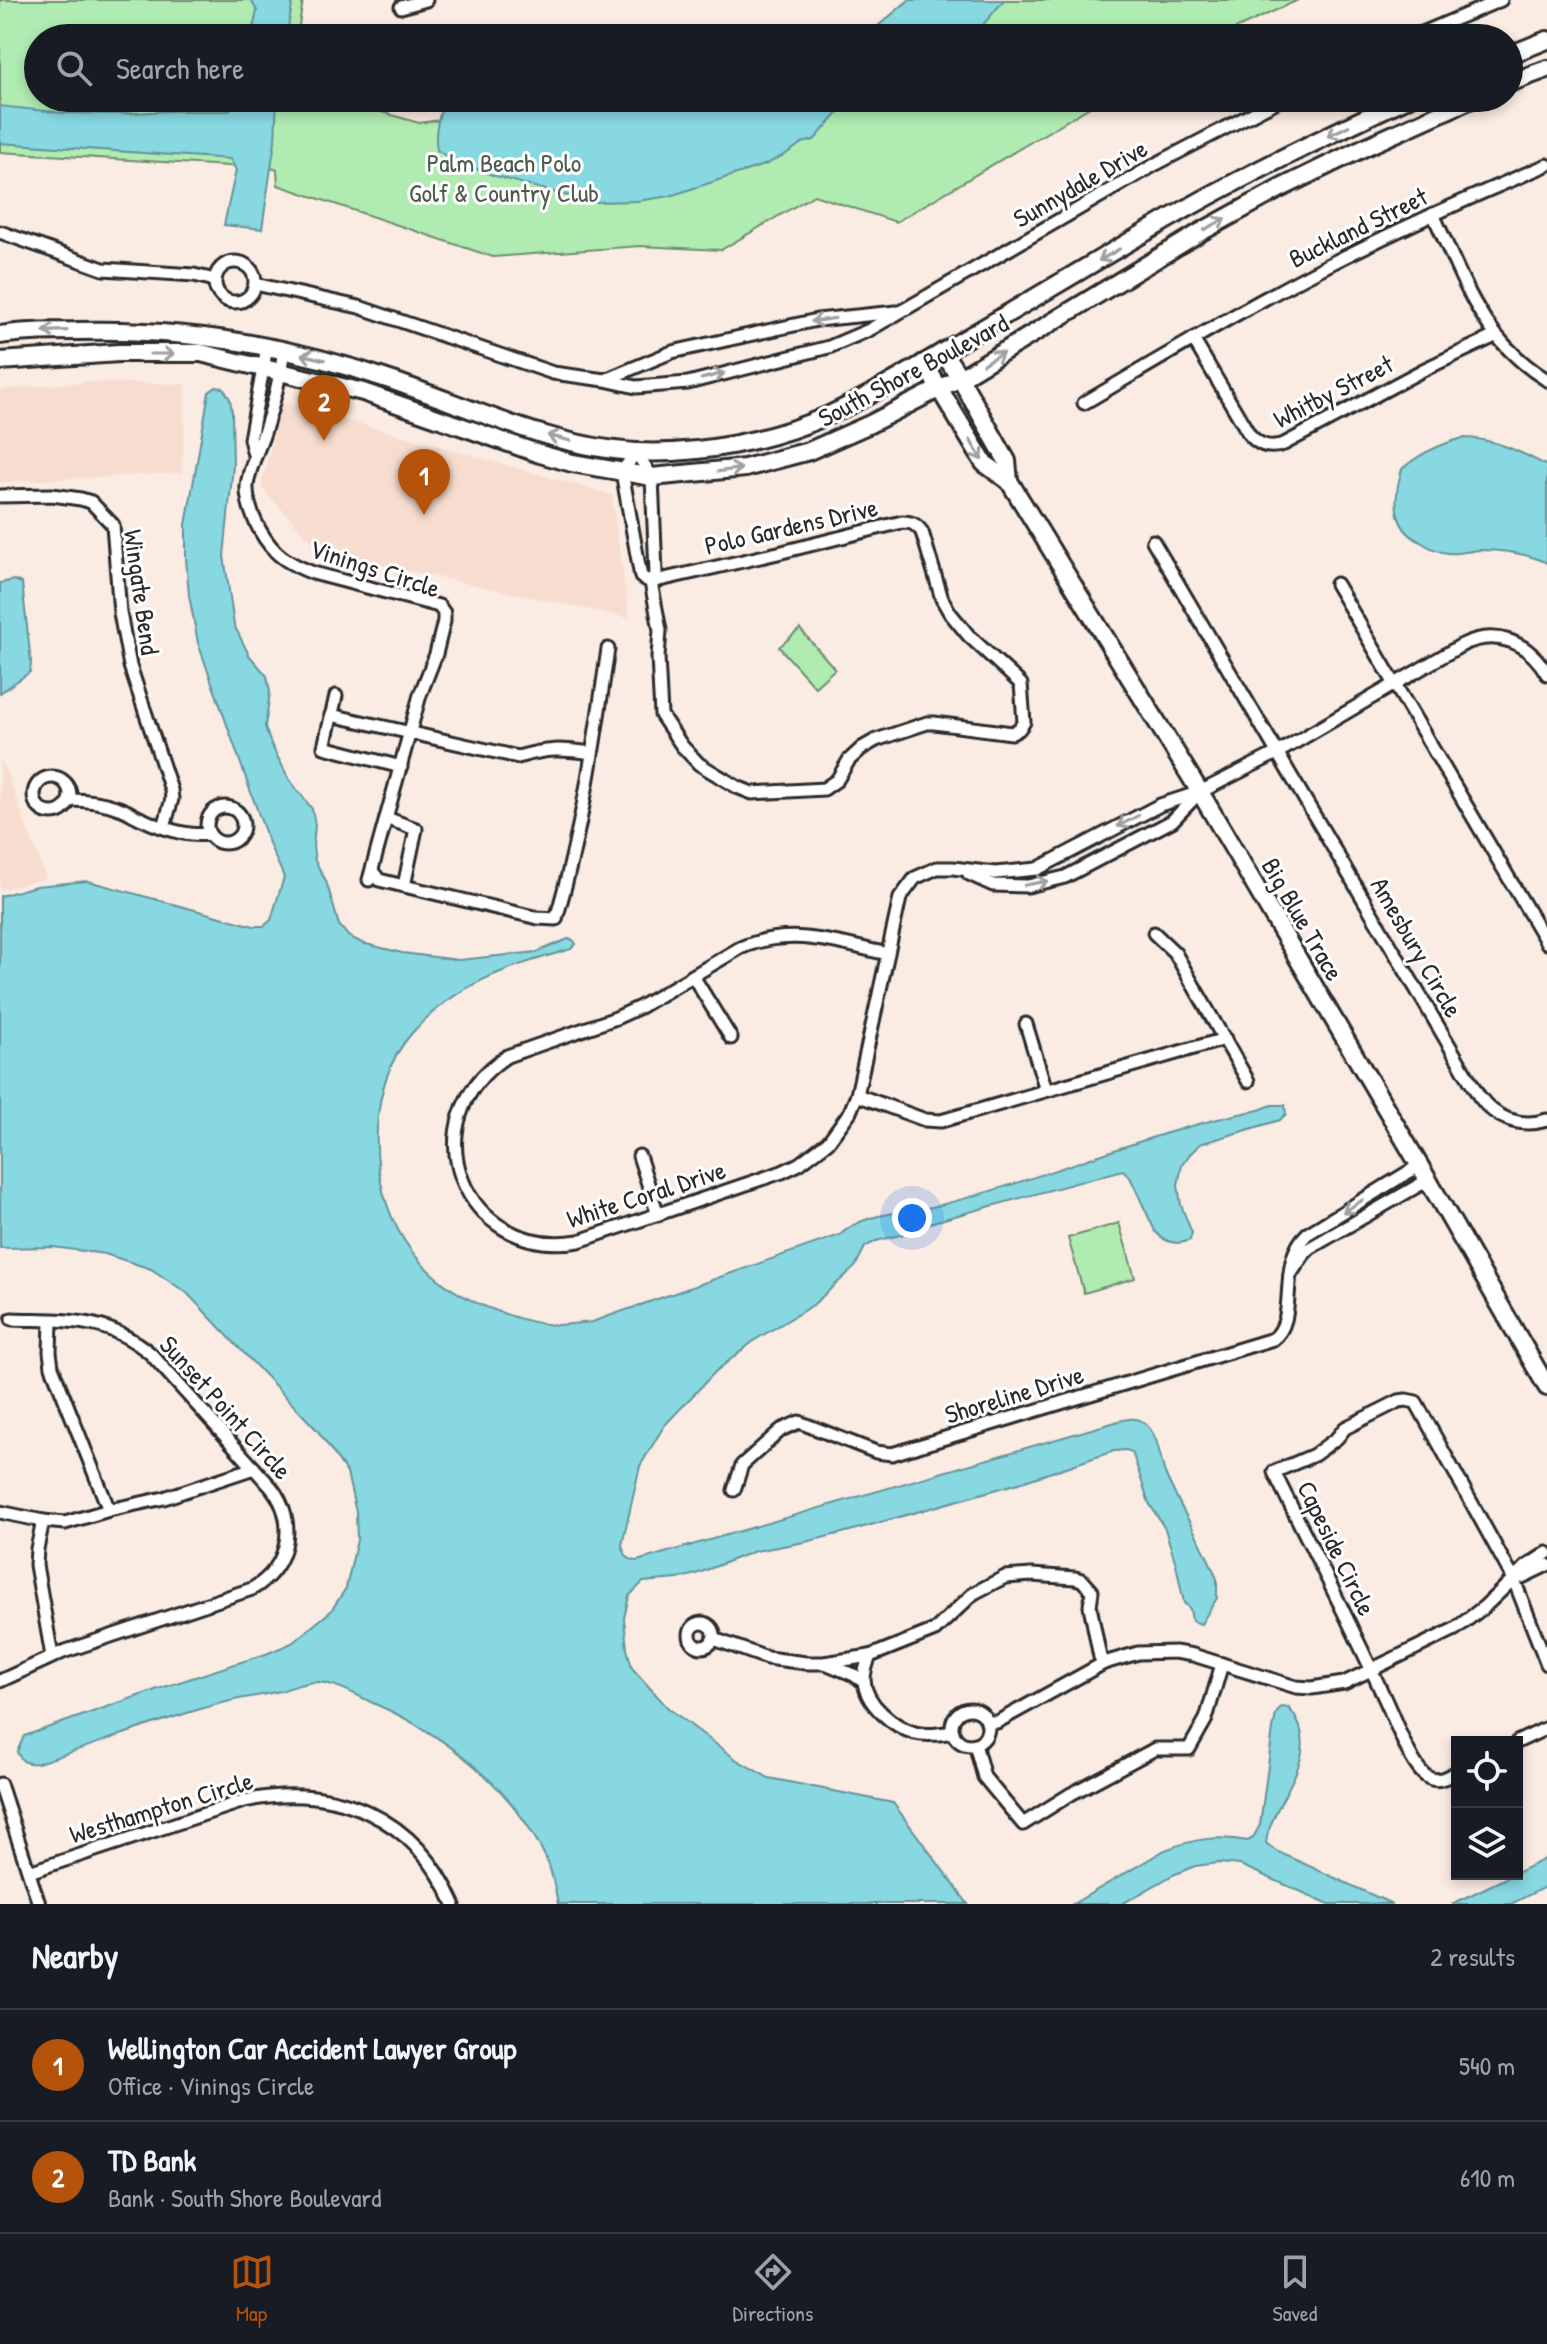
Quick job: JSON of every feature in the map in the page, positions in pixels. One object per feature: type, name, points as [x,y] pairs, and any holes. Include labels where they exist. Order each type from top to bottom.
[{"type":"street","points":[[401,7],[426,0]]},
{"type":"street","points":[[1444,24],[1501,0]]},
{"type":"street","points":[[1523,49],[1547,40]]},
{"type":"street","points":[[1523,78],[1547,69]]},
{"type":"street","name":"Sunnydale Drive","points":[[215,280],[220,268],[238,262],[253,272],[255,284],[359,307],[553,373],[636,387],[688,383],[829,347],[869,330],[1156,164],[1256,112]]},
{"type":"street","name":"South Shore Boulevard","points":[[0,335],[70,331],[161,332],[275,349],[358,369],[545,434],[636,452],[710,448],[796,428],[856,402],[1184,210],[1379,112]]},
{"type":"street","name":"South Shore Boulevard","points":[[0,361],[119,353],[201,353],[363,392],[572,463],[652,477],[745,468],[809,451],[840,439],[960,378],[1226,218],[1365,147],[1443,112]]},
{"type":"street","name":"Buckland Street","points":[[1084,403],[1340,259],[1433,214],[1547,165]]},
{"type":"street","points":[[1433,214],[1473,303],[1495,336],[1512,355],[1547,380]]},
{"type":"street","points":[[0,232],[103,269],[194,275],[215,280],[221,297],[233,302],[250,296],[255,284]]},
{"type":"street","name":"Sunnydale Drive","points":[[605,380],[672,352],[817,320],[901,312]]},
{"type":"street","name":"Whitby Street","points":[[1193,339],[1249,434],[1261,445],[1269,447],[1284,444],[1394,385],[1495,336]]},
{"type":"street","name":"Vinings Circle","points":[[275,349],[272,370],[250,439],[254,456],[247,483],[247,498],[254,516],[277,552],[313,573],[439,606],[444,613],[436,654],[420,695],[371,876],[538,918],[556,919],[592,753],[608,649]]},
{"type":"street","name":"Vinings Circle","points":[[272,370],[275,349]]},
{"type":"street","name":"Big Blue Trace","points":[[943,352],[1007,461],[1009,481]]},
{"type":"street","name":"Big Blue Trace","points":[[924,363],[984,463],[1009,481],[1200,792],[1547,1387]]},
{"type":"street","points":[[622,472],[636,452],[652,477]]},
{"type":"street","name":"Polo Gardens Drive","points":[[622,472],[641,577],[651,582],[902,522],[917,526],[922,532],[942,599],[950,613],[969,636],[1021,684],[1024,722],[1012,733],[927,723],[876,740],[849,760],[837,780],[824,789],[752,793],[724,781],[699,764],[682,746],[661,715],[660,630],[651,582],[656,573],[652,477]]},
{"type":"street","name":"Wingate Bend","points":[[0,496],[52,495],[81,499],[91,502],[113,525],[120,613],[130,666],[171,790],[172,799],[164,827]]},
{"type":"street","name":"Amesbury Circle","points":[[1153,541],[1483,1102],[1494,1113],[1514,1122],[1529,1124],[1547,1120]]},
{"type":"street","points":[[1336,584],[1547,943]]},
{"type":"street","points":[[1200,792],[1277,753],[1460,646],[1482,638],[1497,638],[1519,644],[1537,659],[1547,674]]},
{"type":"street","points":[[336,696],[324,747],[401,767]]},
{"type":"street","points":[[331,715],[518,757],[542,749],[592,753]]},
{"type":"street","name":"White Coral Drive","points":[[962,870],[993,885],[1028,886],[1065,877],[1172,821],[1200,792]]},
{"type":"street","name":"White Coral Drive","points":[[888,954],[812,938],[779,936],[755,941],[640,1007],[521,1050],[494,1065],[468,1095],[456,1132],[458,1167],[470,1196],[491,1220],[517,1236],[540,1243],[564,1243],[658,1215],[799,1164],[834,1135],[850,1112],[857,1095],[888,954],[900,898],[909,884],[937,868],[995,873],[1037,869],[1160,805],[1200,792]]},
{"type":"street","points":[[69,800],[102,803],[164,827],[193,835],[209,834]]},
{"type":"street","points":[[386,818],[416,829],[404,886]]},
{"type":"street","points":[[1154,933],[1175,953],[1248,1081]]},
{"type":"street","points":[[693,976],[731,1038]]},
{"type":"street","points":[[1026,1024],[1046,1090]]},
{"type":"street","points":[[857,1095],[933,1121],[950,1119],[1225,1039]]},
{"type":"street","points":[[639,1156],[658,1215]]},
{"type":"street","name":"Shoreline Drive","points":[[734,1490],[742,1465],[781,1430],[799,1422],[876,1452],[892,1454],[1273,1339],[1279,1335],[1285,1321],[1295,1249],[1307,1234],[1424,1172]]},
{"type":"street","name":"Sunset Point Circle","points":[[0,1681],[52,1656],[245,1592],[265,1580],[276,1568],[287,1539],[287,1523],[280,1500],[138,1343],[101,1325],[12,1319]]},
{"type":"street","points":[[51,1321],[52,1367],[109,1510]]},
{"type":"street","name":"Capeside Circle","points":[[1373,1670],[1274,1472],[1314,1455],[1345,1428],[1399,1401],[1416,1402],[1514,1580]]},
{"type":"street","points":[[0,1512],[65,1523],[164,1498],[254,1468]]},
{"type":"street","points":[[43,1521],[36,1565],[52,1656]]},
{"type":"street","points":[[987,1722],[997,1722],[1104,1663],[1156,1651],[1193,1655],[1288,1685],[1312,1688],[1344,1683],[1470,1620],[1527,1566],[1547,1553]]},
{"type":"street","points":[[1514,1580],[1547,1565]]},
{"type":"street","points":[[714,1639],[767,1658],[806,1663],[870,1656],[935,1630],[974,1593],[989,1584],[1005,1577],[1032,1575],[1075,1578],[1088,1585],[1092,1591],[1090,1606],[1100,1657],[1104,1663]]},
{"type":"street","points":[[1514,1580],[1547,1664]]},
{"type":"street","points":[[870,1656],[864,1682],[868,1697],[892,1723],[927,1735],[953,1732]]},
{"type":"street","points":[[824,1663],[843,1669],[864,1682]]},
{"type":"street","points":[[975,1744],[984,1777],[1023,1824],[1155,1749],[1189,1749],[1206,1719],[1222,1664]]},
{"type":"street","points":[[1373,1670],[1420,1771],[1429,1778],[1439,1780],[1451,1775]]},
{"type":"street","points":[[965,1710],[976,1710],[987,1722],[984,1738],[975,1744],[964,1743],[953,1732],[953,1721],[965,1710]]},
{"type":"street","points":[[1523,1739],[1547,1728]]},
{"type":"street","points":[[0,1784],[39,1904]]},
{"type":"street","name":"Westhampton Circle","points":[[29,1872],[244,1801],[267,1796],[309,1795],[358,1808],[402,1833],[434,1867],[454,1904]]},
{"type":"shaded area","points":[[84,382],[186,384],[182,473],[0,482],[0,390]]},
{"type":"shaded area","points":[[282,402],[612,495],[629,618],[321,552],[261,487]]},
{"type":"shaded area","points":[[0,762],[46,878],[0,890]]},
{"type":"green space","name":"Palm Beach Polo Golf & Country Club","points":[[0,0],[303,0],[299,24],[24,24],[24,112],[382,112],[419,123],[439,120],[442,112],[1081,112],[896,222],[814,195],[721,250],[640,246],[493,257],[278,185],[277,169],[0,152]]},
{"type":"green space","points":[[909,0],[1298,0],[1246,24],[881,24]]},
{"type":"green space","points":[[800,629],[835,669],[815,687],[779,647]]},
{"type":"green space","points":[[1119,1223],[1135,1278],[1084,1293],[1068,1238]]},
{"type":"water","points":[[251,0],[293,0],[289,24],[254,24],[257,11]]},
{"type":"water","points":[[909,0],[1004,0],[984,24],[881,24]]},
{"type":"water","points":[[0,106],[24,109],[24,112],[276,112],[262,229],[224,225],[236,170],[230,159],[0,143]]},
{"type":"water","points":[[441,112],[839,112],[814,140],[802,143],[767,164],[670,196],[637,201],[596,202],[560,194],[492,175],[451,159],[437,150]]},
{"type":"water","points":[[216,387],[223,388],[230,399],[232,412],[233,466],[224,556],[234,625],[249,655],[267,676],[270,692],[265,727],[289,779],[312,809],[315,861],[326,881],[339,925],[348,936],[362,943],[402,953],[459,960],[537,952],[568,939],[576,944],[571,949],[504,970],[447,1001],[404,1043],[387,1078],[377,1128],[383,1189],[405,1241],[443,1283],[468,1299],[526,1320],[556,1325],[592,1322],[840,1235],[871,1218],[973,1196],[1176,1130],[1272,1105],[1285,1105],[1286,1114],[1280,1120],[1200,1144],[1190,1154],[1182,1165],[1178,1185],[1181,1205],[1192,1233],[1190,1240],[1185,1242],[1171,1242],[1155,1231],[1130,1177],[1123,1170],[933,1222],[865,1247],[855,1267],[813,1305],[755,1340],[715,1372],[664,1426],[640,1466],[622,1545],[627,1556],[637,1561],[1119,1421],[1138,1419],[1152,1432],[1165,1473],[1217,1579],[1217,1598],[1201,1624],[1192,1621],[1190,1609],[1184,1603],[1165,1529],[1149,1503],[1132,1452],[1126,1450],[1114,1451],[1019,1483],[846,1532],[755,1551],[678,1579],[643,1582],[629,1596],[624,1618],[632,1668],[668,1708],[737,1760],[769,1778],[893,1803],[968,1904],[558,1904],[548,1863],[534,1836],[517,1811],[476,1767],[452,1748],[400,1716],[324,1683],[306,1683],[199,1709],[38,1763],[25,1762],[17,1752],[24,1736],[292,1643],[331,1611],[346,1588],[357,1540],[356,1512],[347,1473],[317,1430],[187,1293],[151,1269],[105,1254],[53,1247],[0,1248],[0,896],[36,886],[88,881],[254,926],[264,926],[271,920],[284,877],[270,846],[198,643],[189,595],[186,525],[209,392]]},
{"type":"water","points":[[1463,438],[1496,443],[1547,466],[1547,563],[1505,551],[1441,552],[1419,541],[1403,527],[1396,500],[1402,469],[1431,450]]},
{"type":"water","points":[[14,580],[22,583],[30,672],[0,693],[0,583]]},
{"type":"water","points":[[1281,1707],[1289,1708],[1299,1725],[1303,1742],[1294,1776],[1270,1826],[1266,1843],[1276,1851],[1392,1904],[1329,1904],[1240,1865],[1219,1863],[1195,1866],[1173,1875],[1122,1904],[1073,1904],[1165,1850],[1206,1839],[1248,1841],[1254,1836],[1260,1825],[1273,1729]]},
{"type":"water","points":[[1547,1858],[1547,1886],[1511,1904],[1452,1904],[1502,1880],[1523,1880],[1523,1870]]},
{"type":"place","name":"TD Bank","points":[[324,441]]},
{"type":"place","name":"Wellington Car Accident Lawyer Group","points":[[424,515]]}]
